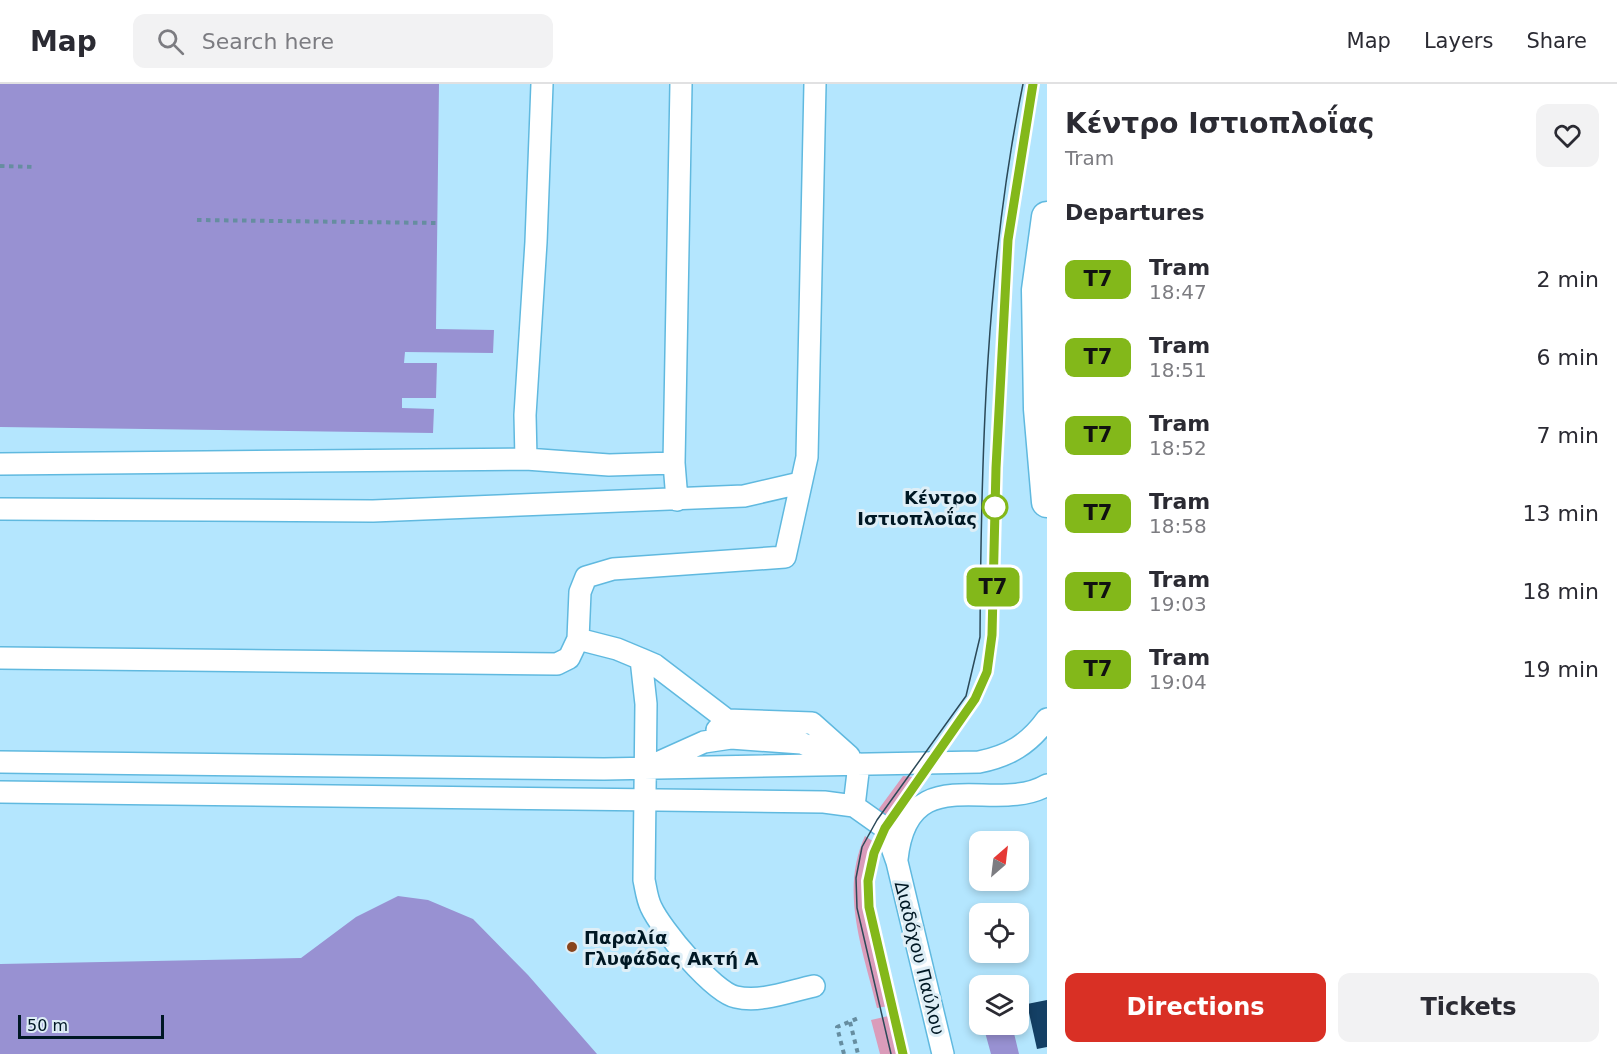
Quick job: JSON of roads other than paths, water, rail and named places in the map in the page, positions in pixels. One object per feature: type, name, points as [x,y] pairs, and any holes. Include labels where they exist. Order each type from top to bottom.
[{"type":"highway","points":[[1047,217],[1037,290],[1039,409],[1047,502]]},
{"type":"street","points":[[526,459],[525,416],[537,242],[542,84]]},
{"type":"street","points":[[677,500],[674,463],[681,84]]},
{"type":"street","points":[[0,658],[557,664],[570,658],[578,639],[580,592],[582,583],[591,574],[613,569],[784,557],[807,457],[815,84]]},
{"type":"street","points":[[0,464],[526,459],[609,465],[674,463]]},
{"type":"street","points":[[0,509],[373,511],[744,496],[800,483]]},
{"type":"street","points":[[578,639],[617,649],[654,665],[727,720],[812,723],[859,764]]},
{"type":"street","points":[[641,659],[646,704],[644,880],[650,905],[705,976],[726,994],[747,999],[814,986]]},
{"type":"street","points":[[0,762],[645,768],[979,762],[994,759],[1024,746],[1047,719]]},
{"type":"street","points":[[704,742],[727,720]]},
{"type":"street","points":[[645,768],[704,742],[731,738],[801,743],[859,764]]},
{"type":"street","points":[[0,792],[824,802],[854,806],[859,764]]},
{"type":"street","points":[[897,862],[899,841],[905,826],[926,804],[945,795],[1021,794],[1037,791],[1047,785]]},
{"type":"street","name":"Διαδόχου Παύλου","points":[[854,806],[885,828],[897,862],[943,1054]]},
{"type":"tram line","points":[[891,1054],[857,908],[856,878],[862,847],[877,820],[966,696],[980,637],[984,429],[993,290],[1011,152],[1023,84]]},
{"type":"tram line","points":[[903,1054],[869,907],[869,881],[874,853],[885,828],[975,699],[987,672],[992,635],[996,468],[1008,240],[1033,84]]},
{"type":"tram line","name":"Τ7","points":[[903,1054],[869,907],[868,881],[874,853],[885,828],[975,699],[987,672],[992,635],[996,468],[1008,240],[1033,84]]},
{"type":"place","name":"Κέντρο Ιστιοπλοΐας","points":[[995,507]]},
{"type":"place","name":"Παραλία Γλυφάδας Ακτή Α","points":[[572,947]]}]
